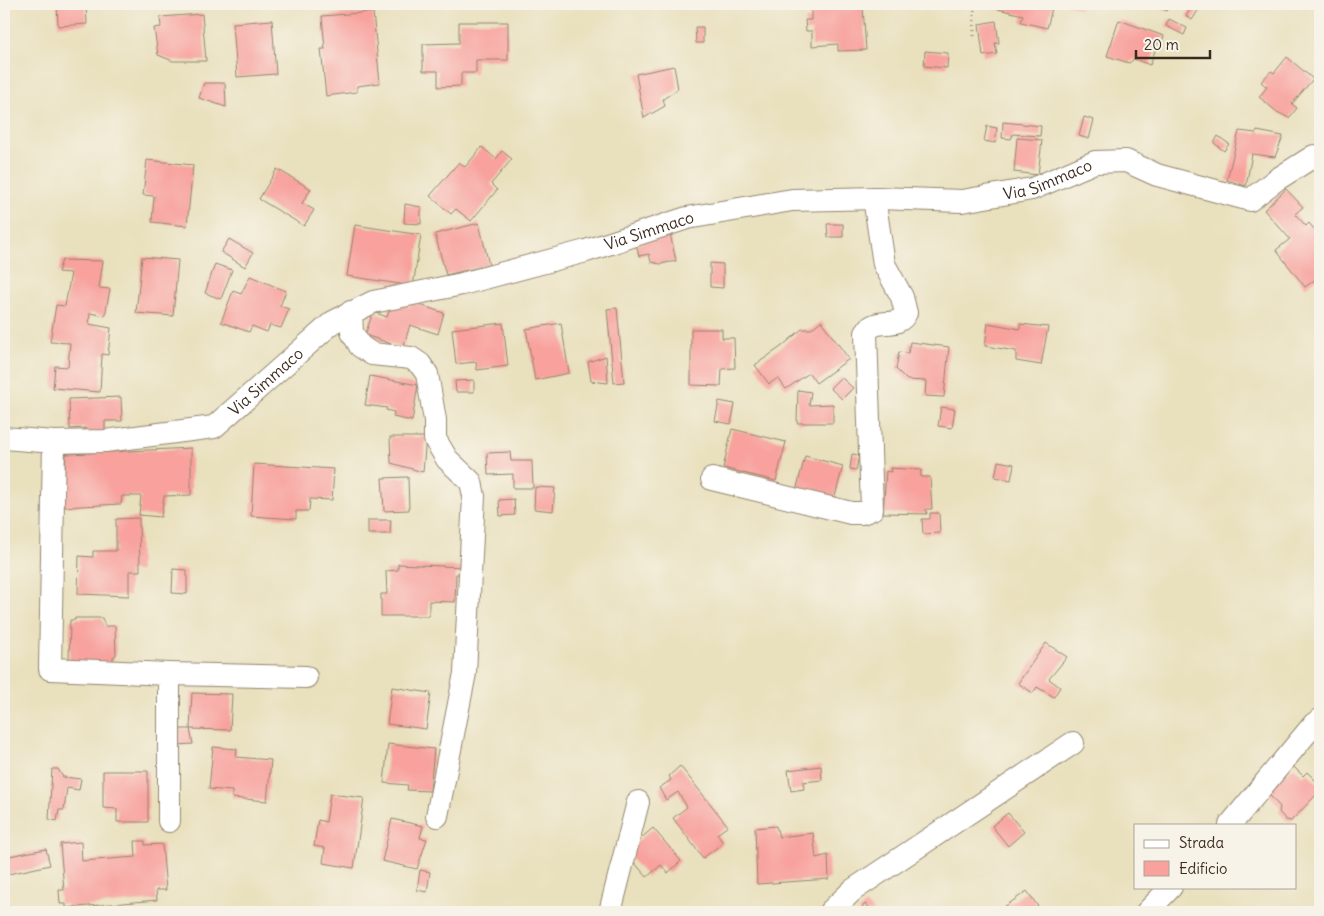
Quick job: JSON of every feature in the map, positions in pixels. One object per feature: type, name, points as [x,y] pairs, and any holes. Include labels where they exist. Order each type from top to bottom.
[{"type":"street","name":"Via Simmaco","points":[[4,438],[54,442],[105,441],[214,427],[333,322],[373,302],[462,284],[586,251],[687,218],[792,200],[874,198],[962,200],[1032,189],[1095,162],[1126,161],[1157,175],[1250,200],[1276,180],[1314,156],[1320,158]]},
{"type":"street","points":[[712,480],[851,513],[862,513],[872,509],[866,333],[869,327],[876,322],[895,323],[903,319],[906,314],[902,297],[884,264],[874,198]]},
{"type":"street","points":[[351,312],[352,332],[360,346],[372,354],[411,358],[420,364],[427,374],[435,420],[436,439],[447,459],[470,482],[474,496],[464,673],[436,816]]},
{"type":"street","points":[[54,442],[50,669],[306,677]]},
{"type":"street","points":[[169,674],[169,821]]},
{"type":"street","points":[[1231,824],[1314,724],[1320,720]]},
{"type":"street","points":[[830,912],[853,890],[1073,743]]},
{"type":"street","points":[[610,912],[638,802]]},
{"type":"street","points":[[1147,912],[1170,888]]},
{"type":"path","points":[[974,4],[974,36]]},
{"type":"building","points":[[57,4],[86,4],[87,24],[58,26]]},
{"type":"building","points":[[811,4],[854,4],[863,7],[866,50],[838,51],[838,44],[812,46],[812,31],[806,31],[805,20],[811,20]]},
{"type":"building","points":[[999,4],[1053,4],[1047,28],[1021,22],[1023,15],[998,9]]},
{"type":"building","points":[[1065,4],[1081,4],[1080,8]]},
{"type":"building","points":[[1153,4],[1172,4],[1167,11]]},
{"type":"building","points":[[1193,4],[1202,4],[1192,20],[1186,16]]},
{"type":"building","points":[[373,12],[380,83],[357,86],[357,92],[326,96],[321,49],[325,49],[322,16]]},
{"type":"building","points":[[202,14],[206,61],[173,61],[158,55],[154,28],[161,27],[160,17]]},
{"type":"building","points":[[1169,19],[1187,28],[1184,35],[1166,26]]},
{"type":"building","points":[[272,20],[276,74],[237,77],[233,23]]},
{"type":"building","points":[[1119,20],[1164,36],[1161,44],[1158,42],[1150,65],[1134,59],[1129,63],[1107,56]]},
{"type":"building","points":[[996,21],[999,43],[995,43],[997,54],[983,56],[979,24]]},
{"type":"building","points":[[459,22],[508,22],[508,60],[476,60],[476,73],[461,73],[461,86],[438,87],[438,71],[423,71],[423,44],[459,43]]},
{"type":"building","points":[[695,27],[703,27],[703,43],[696,43]]},
{"type":"building","points":[[925,51],[948,53],[947,68],[924,66]]},
{"type":"building","points":[[1287,57],[1313,79],[1292,104],[1297,108],[1289,118],[1277,112],[1259,97],[1267,87],[1261,82],[1271,71],[1274,73]]},
{"type":"building","points":[[674,66],[678,89],[663,99],[665,106],[644,118],[636,74]]},
{"type":"building","points":[[204,83],[225,83],[226,107],[199,98]]},
{"type":"building","points":[[1084,117],[1094,120],[1089,139],[1079,136]]},
{"type":"building","points":[[1003,122],[1041,126],[1040,136],[1013,134],[1011,139],[1002,138]]},
{"type":"building","points":[[987,126],[997,128],[995,143],[984,141]]},
{"type":"building","points":[[1239,131],[1256,133],[1257,131],[1283,136],[1275,157],[1252,154],[1246,186],[1227,180]]},
{"type":"building","points":[[1218,136],[1229,144],[1224,151],[1214,143]]},
{"type":"building","points":[[1017,138],[1042,140],[1038,175],[1014,172]]},
{"type":"building","points":[[482,147],[496,159],[502,151],[512,159],[491,184],[497,190],[471,221],[456,209],[451,214],[430,196],[459,162],[465,167]]},
{"type":"building","points":[[147,160],[193,165],[187,226],[152,222],[154,196],[143,195]]},
{"type":"building","points":[[277,169],[311,189],[302,203],[314,210],[304,226],[259,199]]},
{"type":"building","points":[[1286,189],[1303,207],[1295,214],[1306,226],[1309,223],[1315,230],[1320,226],[1320,276],[1305,287],[1276,250],[1290,239],[1264,210]]},
{"type":"building","points":[[405,204],[421,207],[421,224],[404,223]]},
{"type":"building","points":[[479,223],[489,265],[446,275],[435,234]]},
{"type":"building","points":[[827,224],[843,224],[843,237],[828,237]]},
{"type":"building","points":[[355,225],[421,235],[413,286],[347,276]]},
{"type":"building","points":[[670,234],[676,261],[660,264],[651,262],[649,254],[639,256],[636,244]]},
{"type":"building","points":[[229,239],[253,253],[245,267],[221,252]]},
{"type":"building","points":[[142,257],[178,260],[173,316],[136,313]]},
{"type":"building","points":[[62,260],[103,261],[99,288],[110,289],[105,316],[90,313],[89,324],[111,328],[108,355],[102,354],[100,392],[53,388],[55,366],[68,367],[70,343],[50,342],[56,305],[65,306],[71,273],[58,272]]},
{"type":"building","points":[[710,263],[723,264],[723,288],[710,287]]},
{"type":"building","points":[[215,264],[232,270],[221,299],[205,293]]},
{"type":"building","points":[[250,276],[286,291],[280,306],[289,309],[281,328],[270,325],[267,332],[252,326],[249,332],[221,322],[233,291],[241,294]]},
{"type":"building","points":[[392,302],[409,307],[411,302],[444,313],[438,334],[410,325],[403,348],[365,335],[373,312],[387,317]]},
{"type":"building","points":[[617,308],[624,382],[614,383],[607,309]]},
{"type":"building","points":[[821,321],[849,359],[816,383],[809,373],[786,389],[778,378],[769,384],[755,365],[781,347],[802,329],[811,329]]},
{"type":"building","points":[[503,323],[508,366],[477,370],[476,362],[456,364],[452,329]]},
{"type":"building","points":[[561,323],[569,373],[535,380],[526,329]]},
{"type":"building","points":[[988,323],[1020,329],[1020,324],[1048,327],[1041,365],[1016,361],[1016,351],[985,346]]},
{"type":"building","points":[[691,329],[722,329],[722,338],[734,338],[735,368],[722,369],[721,386],[691,385]]},
{"type":"building","points":[[910,342],[949,347],[944,397],[925,396],[926,381],[907,380],[896,369],[899,352],[908,353]]},
{"type":"building","points":[[606,356],[608,383],[591,381],[588,362]]},
{"type":"building","points":[[370,376],[418,385],[412,421],[393,417],[394,412],[386,410],[387,408],[365,405]]},
{"type":"building","points":[[841,377],[853,388],[842,399],[830,388]]},
{"type":"building","points":[[474,380],[474,392],[456,392],[455,381]]},
{"type":"building","points":[[798,390],[811,392],[809,405],[833,404],[833,423],[797,423]]},
{"type":"building","points":[[121,397],[122,421],[105,421],[105,433],[85,433],[85,428],[70,429],[69,399]]},
{"type":"building","points":[[719,401],[735,404],[731,424],[715,421]]},
{"type":"building","points":[[941,407],[955,409],[952,428],[938,426]]},
{"type":"building","points":[[732,429],[786,442],[776,481],[723,468]]},
{"type":"building","points":[[390,437],[426,437],[423,472],[391,463]]},
{"type":"building","points":[[191,448],[191,495],[164,496],[161,517],[139,515],[141,496],[122,496],[121,504],[62,507],[66,454]]},
{"type":"building","points":[[510,452],[511,461],[532,461],[533,488],[513,488],[513,474],[488,475],[487,453]]},
{"type":"building","points":[[852,454],[859,455],[856,470],[850,469]]},
{"type":"building","points":[[805,456],[843,466],[833,504],[795,495]]},
{"type":"building","points":[[998,461],[1014,464],[1011,480],[995,477]]},
{"type":"building","points":[[254,464],[334,469],[332,500],[310,499],[309,511],[296,511],[296,519],[251,516]]},
{"type":"building","points":[[890,468],[921,470],[921,477],[930,477],[932,509],[926,509],[927,514],[883,513],[886,471],[891,472]]},
{"type":"building","points":[[408,477],[409,510],[384,511],[382,478]]},
{"type":"building","points":[[535,487],[555,488],[553,511],[534,509]]},
{"type":"building","points":[[514,499],[515,515],[500,516],[499,500]]},
{"type":"building","points":[[930,513],[939,513],[940,533],[923,534],[922,519],[930,519]]},
{"type":"building","points":[[139,518],[140,571],[129,571],[129,596],[78,594],[79,556],[93,557],[93,551],[116,551],[116,519]]},
{"type":"building","points":[[368,520],[391,520],[390,534],[368,534]]},
{"type":"building","points":[[398,564],[463,567],[463,574],[456,574],[455,602],[429,601],[429,616],[381,616],[381,594],[387,594],[386,571],[398,570]]},
{"type":"building","points":[[173,569],[187,570],[187,594],[172,593]]},
{"type":"building","points":[[75,618],[102,618],[105,626],[115,626],[116,655],[113,657],[113,662],[69,662],[70,620],[75,620]]},
{"type":"building","points":[[1046,643],[1067,657],[1049,679],[1060,687],[1054,697],[1037,687],[1033,693],[1018,683]]},
{"type":"building","points":[[392,687],[431,693],[426,729],[387,724]]},
{"type":"building","points":[[192,693],[232,694],[230,730],[190,729]]},
{"type":"building","points":[[176,729],[190,729],[193,744],[178,745]]},
{"type":"building","points":[[388,744],[434,749],[430,791],[407,790],[408,785],[384,783]]},
{"type":"building","points":[[213,747],[237,749],[236,757],[271,760],[267,801],[232,798],[232,791],[209,789]]},
{"type":"building","points":[[680,766],[728,826],[717,834],[723,843],[703,858],[673,818],[687,807],[678,792],[666,800],[659,788],[671,780],[669,776]]},
{"type":"building","points":[[821,766],[822,780],[803,782],[804,789],[791,791],[788,770]]},
{"type":"building","points":[[1294,767],[1303,776],[1307,772],[1320,785],[1320,791],[1291,821],[1286,820],[1279,812],[1280,807],[1265,790]]},
{"type":"building","points":[[52,769],[58,769],[63,777],[81,779],[79,790],[67,788],[64,810],[59,810],[57,821],[49,819]]},
{"type":"building","points":[[103,771],[148,771],[148,822],[117,822],[117,809],[103,808]]},
{"type":"building","points":[[330,794],[364,798],[354,868],[323,863],[325,848],[314,846],[318,820],[326,822]]},
{"type":"building","points":[[1008,813],[1024,832],[1008,846],[992,826]]},
{"type":"building","points":[[392,819],[423,826],[420,838],[427,839],[417,869],[382,861]]},
{"type":"building","points":[[776,826],[779,837],[813,833],[816,858],[828,855],[829,879],[757,884],[755,828]]},
{"type":"building","points":[[653,828],[681,861],[668,873],[661,865],[647,877],[625,852]]},
{"type":"building","points":[[135,841],[145,841],[145,845],[162,844],[166,890],[156,890],[157,900],[66,908],[66,904],[60,904],[59,890],[64,890],[60,844],[81,842],[82,861],[136,857]]},
{"type":"building","points":[[46,849],[50,865],[4,875],[4,857]]},
{"type":"building","points":[[420,870],[430,872],[427,892],[417,890]]},
{"type":"building","points":[[1027,891],[1042,912],[997,912]]},
{"type":"building","points":[[865,904],[875,912],[858,912]]}]
